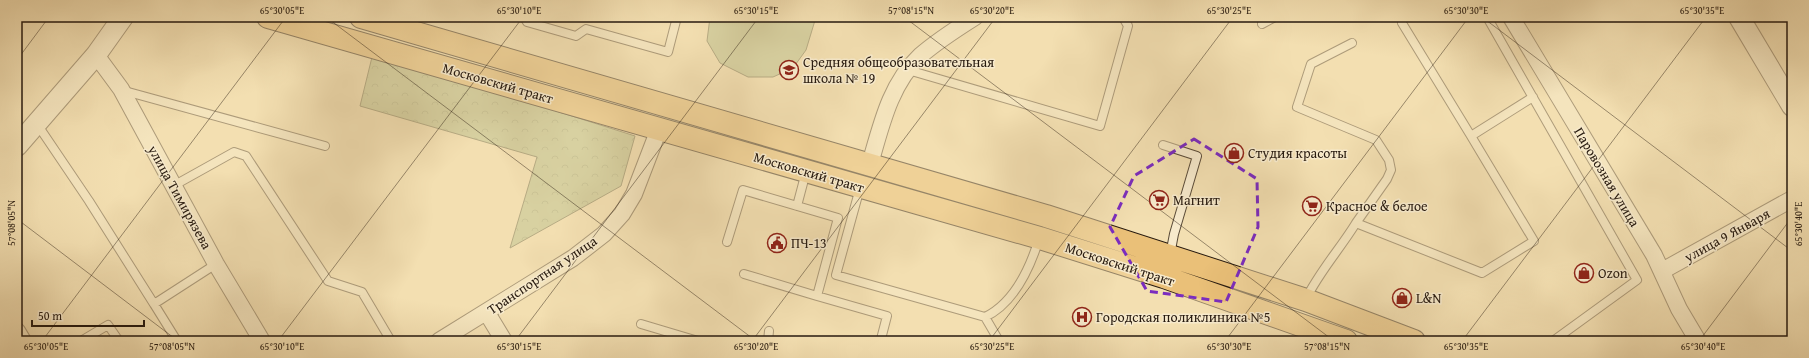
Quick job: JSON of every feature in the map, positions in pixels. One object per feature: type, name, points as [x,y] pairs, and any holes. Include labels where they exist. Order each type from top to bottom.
[{"type":"main road","name":"Московский тракт","points":[[268,17],[1040,238],[1164,277],[1346,341]]},
{"type":"main road","name":"Московский тракт","points":[[361,17],[405,26],[1046,216],[1306,300],[1414,341]]},
{"type":"street","points":[[17,146],[96,55],[123,17]]},
{"type":"street","points":[[870,164],[880,126],[891,99],[908,70],[917,59],[935,44],[975,17]]},
{"type":"street","name":"Паровозная улица","points":[[1510,17],[1654,255],[1679,309],[1698,341]]},
{"type":"street","points":[[1738,17],[1792,106]]},
{"type":"street","name":"улица Тимирязева","points":[[96,55],[121,90],[216,264],[262,341]]},
{"type":"street","name":"Транспортная улица","points":[[439,341],[573,258],[604,234],[622,214],[634,194],[659,129]]},
{"type":"street","name":"улица 9 Января","points":[[1662,271],[1792,199]]},
{"type":"street","points":[[486,313],[504,341]]},
{"type":"street","points":[[17,331],[23,341]]},
{"type":"lane","points":[[524,17],[527,22],[576,36],[586,29],[668,52],[677,17]]},
{"type":"lane","points":[[908,70],[1100,126],[1128,26],[1123,17]]},
{"type":"lane","points":[[1262,24],[1275,17]]},
{"type":"lane","points":[[1487,17],[1637,280],[1553,341]]},
{"type":"lane","points":[[1356,223],[1482,273],[1534,241],[1402,23]]},
{"type":"lane","points":[[1306,300],[1314,281],[1335,255],[1387,179],[1391,170],[1389,160],[1376,140],[1297,107],[1311,64],[1352,43]]},
{"type":"lane","points":[[121,90],[325,146]]},
{"type":"lane","points":[[1471,136],[1533,97]]},
{"type":"lane","points":[[37,124],[89,201],[177,341]]},
{"type":"lane","points":[[1163,145],[1198,156],[1174,234],[1170,255]]},
{"type":"lane","points":[[173,186],[234,152],[246,156],[328,282],[362,292],[391,341]]},
{"type":"lane","points":[[796,206],[806,171]]},
{"type":"lane","points":[[861,187],[836,275],[985,317],[999,341]]},
{"type":"lane","points":[[727,242],[743,190],[838,218],[817,296]]},
{"type":"lane","points":[[985,317],[1001,307],[1009,297],[1030,264],[1040,238]]},
{"type":"lane","points":[[154,304],[216,264]]},
{"type":"lane","points":[[744,274],[887,316],[881,339]]},
{"type":"lane","points":[[641,324],[698,341]]},
{"type":"lane","points":[[81,341],[108,325],[119,341]]},
{"type":"lane","points":[[768,341],[769,331]]},
{"type":"highlighted area","points":[[1194,139],[1257,179],[1258,227],[1226,302],[1147,291],[1110,227],[1134,176]]},
{"type":"green space","points":[[710,17],[816,17],[806,50],[793,68],[773,77],[748,77],[720,63],[707,41]]},
{"type":"green space","points":[[373,53],[635,136],[621,186],[510,248],[537,157],[360,106]]},
{"type":"place","name":"Средняя общеобразовательная школа № 19","points":[[789,70]]},
{"type":"place","name":"Студия красоты","points":[[1234,153]]},
{"type":"place","name":"Магнит","points":[[1159,200]]},
{"type":"place","name":"Красное & белое","points":[[1312,206]]},
{"type":"place","name":"ПЧ-13","points":[[777,243]]},
{"type":"place","name":"Ozon","points":[[1584,273]]},
{"type":"place","name":"L&N","points":[[1402,298]]},
{"type":"place","name":"Городская поликлиника №5","points":[[1082,317]]}]
